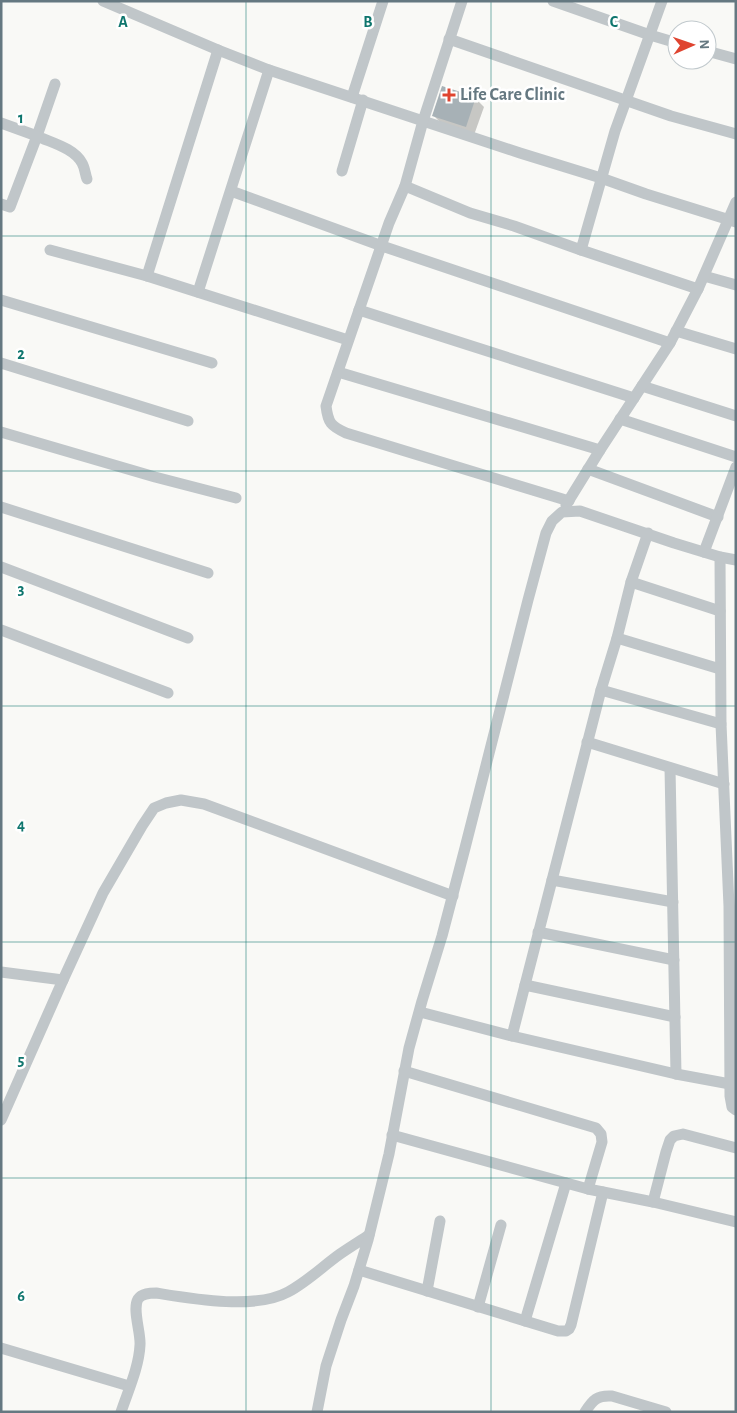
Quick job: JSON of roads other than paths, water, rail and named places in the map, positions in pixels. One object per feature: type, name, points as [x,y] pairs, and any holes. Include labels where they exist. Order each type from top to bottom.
[{"type":"street","points":[[103,1],[269,70],[732,221]]},
{"type":"street","points":[[342,171],[357,99],[383,1]]},
{"type":"street","points":[[462,1],[423,120],[405,186],[389,223],[326,406],[328,419],[334,427],[346,433],[569,501]]},
{"type":"street","points":[[552,1],[667,39]]},
{"type":"street","points":[[581,250],[601,178],[626,100],[662,1]]},
{"type":"street","points":[[449,39],[670,116],[736,134]]},
{"type":"street","points":[[147,276],[218,50]]},
{"type":"street","points":[[717,54],[736,59]]},
{"type":"street","points":[[198,292],[269,70]]},
{"type":"street","points":[[1,204],[10,207],[55,84]]},
{"type":"street","points":[[1,123],[73,152],[83,165],[87,179]]},
{"type":"street","points":[[405,186],[470,213],[698,288]]},
{"type":"street","points":[[230,191],[382,246],[670,343]]},
{"type":"street","points":[[317,1412],[326,1366],[369,1235],[392,1135],[409,1048],[453,896],[518,634],[546,533],[552,521],[562,512],[670,343],[732,221],[736,202]]},
{"type":"street","points":[[50,250],[147,276],[348,340]]},
{"type":"street","points":[[704,276],[736,285]]},
{"type":"street","points":[[1,300],[212,363]]},
{"type":"street","points":[[359,310],[634,398]]},
{"type":"street","points":[[676,331],[736,350]]},
{"type":"street","points":[[1,363],[188,421]]},
{"type":"street","points":[[338,372],[600,450]]},
{"type":"street","points":[[642,386],[736,416]]},
{"type":"street","points":[[620,419],[736,457]]},
{"type":"street","points":[[1,432],[155,477],[236,498]]},
{"type":"street","points":[[704,552],[736,467]]},
{"type":"street","points":[[588,469],[718,517]]},
{"type":"street","points":[[1,507],[208,573]]},
{"type":"street","points":[[562,512],[580,511],[704,552],[736,560]]},
{"type":"street","points":[[512,1036],[600,690],[617,638],[631,582],[648,533]]},
{"type":"street","points":[[720,557],[721,724],[729,906],[730,1084],[731,1103],[732,1107],[736,1110]]},
{"type":"street","points":[[1,567],[188,638]]},
{"type":"street","points":[[631,582],[720,611]]},
{"type":"street","points":[[1,630],[168,693]]},
{"type":"street","points":[[617,638],[720,669]]},
{"type":"street","points":[[600,690],[721,724]]},
{"type":"street","points":[[587,742],[724,784]]},
{"type":"street","points":[[670,768],[676,1074]]},
{"type":"street","points":[[1,1120],[62,980],[103,893],[154,808],[181,800],[204,804],[453,896]]},
{"type":"street","points":[[552,880],[673,902]]},
{"type":"street","points":[[538,932],[674,960]]},
{"type":"street","points":[[1,972],[62,980]]},
{"type":"street","points":[[525,985],[675,1017]]},
{"type":"street","points":[[420,1012],[512,1036],[676,1074],[730,1084]]},
{"type":"street","points":[[404,1071],[596,1128],[601,1134],[602,1142],[588,1189]]},
{"type":"street","points":[[653,1202],[666,1152],[670,1140],[674,1136],[683,1134],[736,1148]]},
{"type":"street","points":[[392,1135],[588,1189],[736,1222]]},
{"type":"street","points":[[525,1321],[566,1183]]},
{"type":"street","points":[[359,1270],[558,1331],[566,1331],[569,1329],[603,1192]]},
{"type":"street","points":[[427,1291],[440,1221]]},
{"type":"street","points":[[478,1307],[501,1225]]},
{"type":"street","points":[[120,1412],[138,1361],[140,1346],[136,1306],[141,1296],[148,1293],[156,1293],[224,1301],[254,1302],[272,1298],[288,1293],[369,1235]]},
{"type":"street","points":[[1,1348],[129,1386]]},
{"type":"street","points":[[585,1412],[598,1397],[606,1396],[612,1396],[659,1411]]},
{"type":"place","name":"Life Care Clinic","points":[[449,95]]}]
